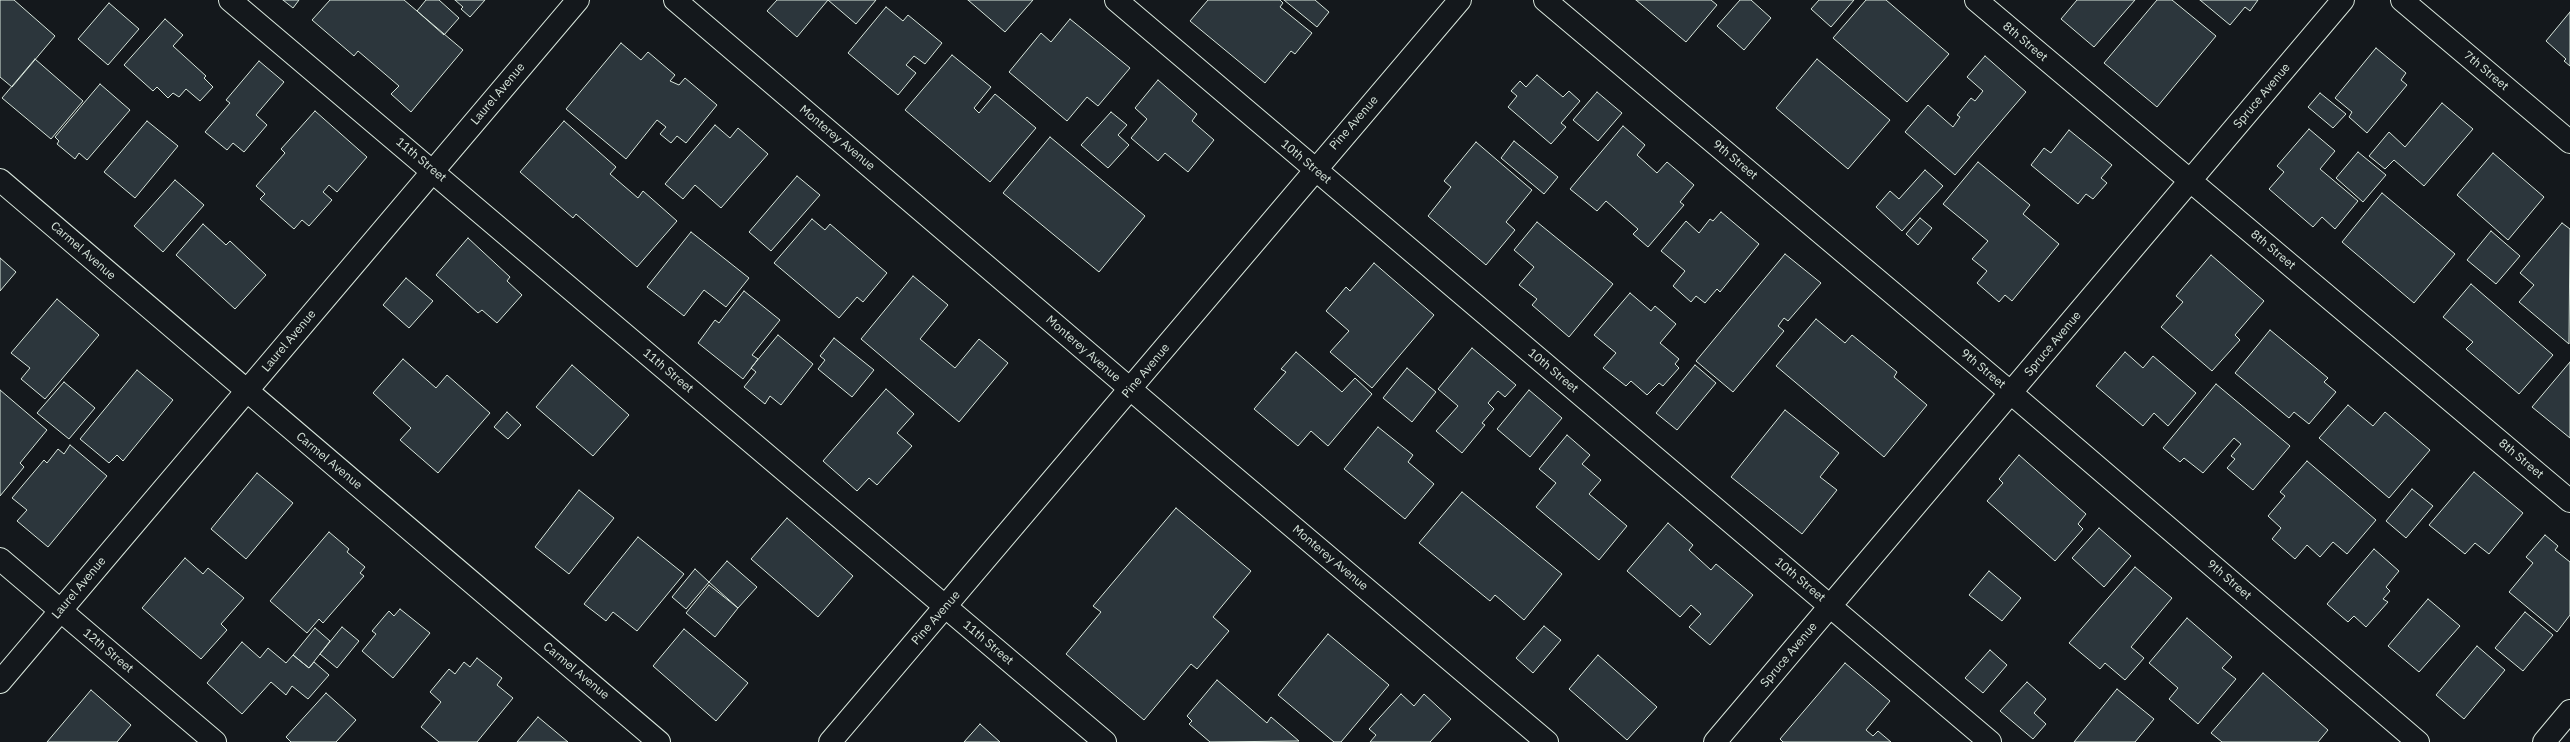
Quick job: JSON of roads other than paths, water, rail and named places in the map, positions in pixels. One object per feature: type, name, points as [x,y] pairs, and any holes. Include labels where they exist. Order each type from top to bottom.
[{"type":"street","name":"11th Street","points":[[230,0],[434,171],[1105,742]]},
{"type":"street","name":"Laurel Avenue","points":[[0,682],[578,0]]},
{"type":"street","name":"Monterey Avenue","points":[[675,0],[1131,390],[1547,742]]},
{"type":"street","name":"10th Street","points":[[1116,0],[1990,742]]},
{"type":"street","name":"Pine Avenue","points":[[830,742],[1131,390],[1315,169],[1460,0]]},
{"type":"street","name":"9th Street","points":[[1545,0],[2011,393],[2418,742]]},
{"type":"street","name":"8th Street","points":[[1976,0],[2570,501]]},
{"type":"street","name":"Spruce Avenue","points":[[1715,742],[2343,0]]},
{"type":"street","name":"7th Street","points":[[2402,0],[2570,142]]},
{"type":"street","name":"Carmel Avenue","points":[[0,180],[659,742]]},
{"type":"street","name":"12th Street","points":[[0,559],[215,742]]},
{"type":"street","points":[[2544,742],[2570,711]]}]
